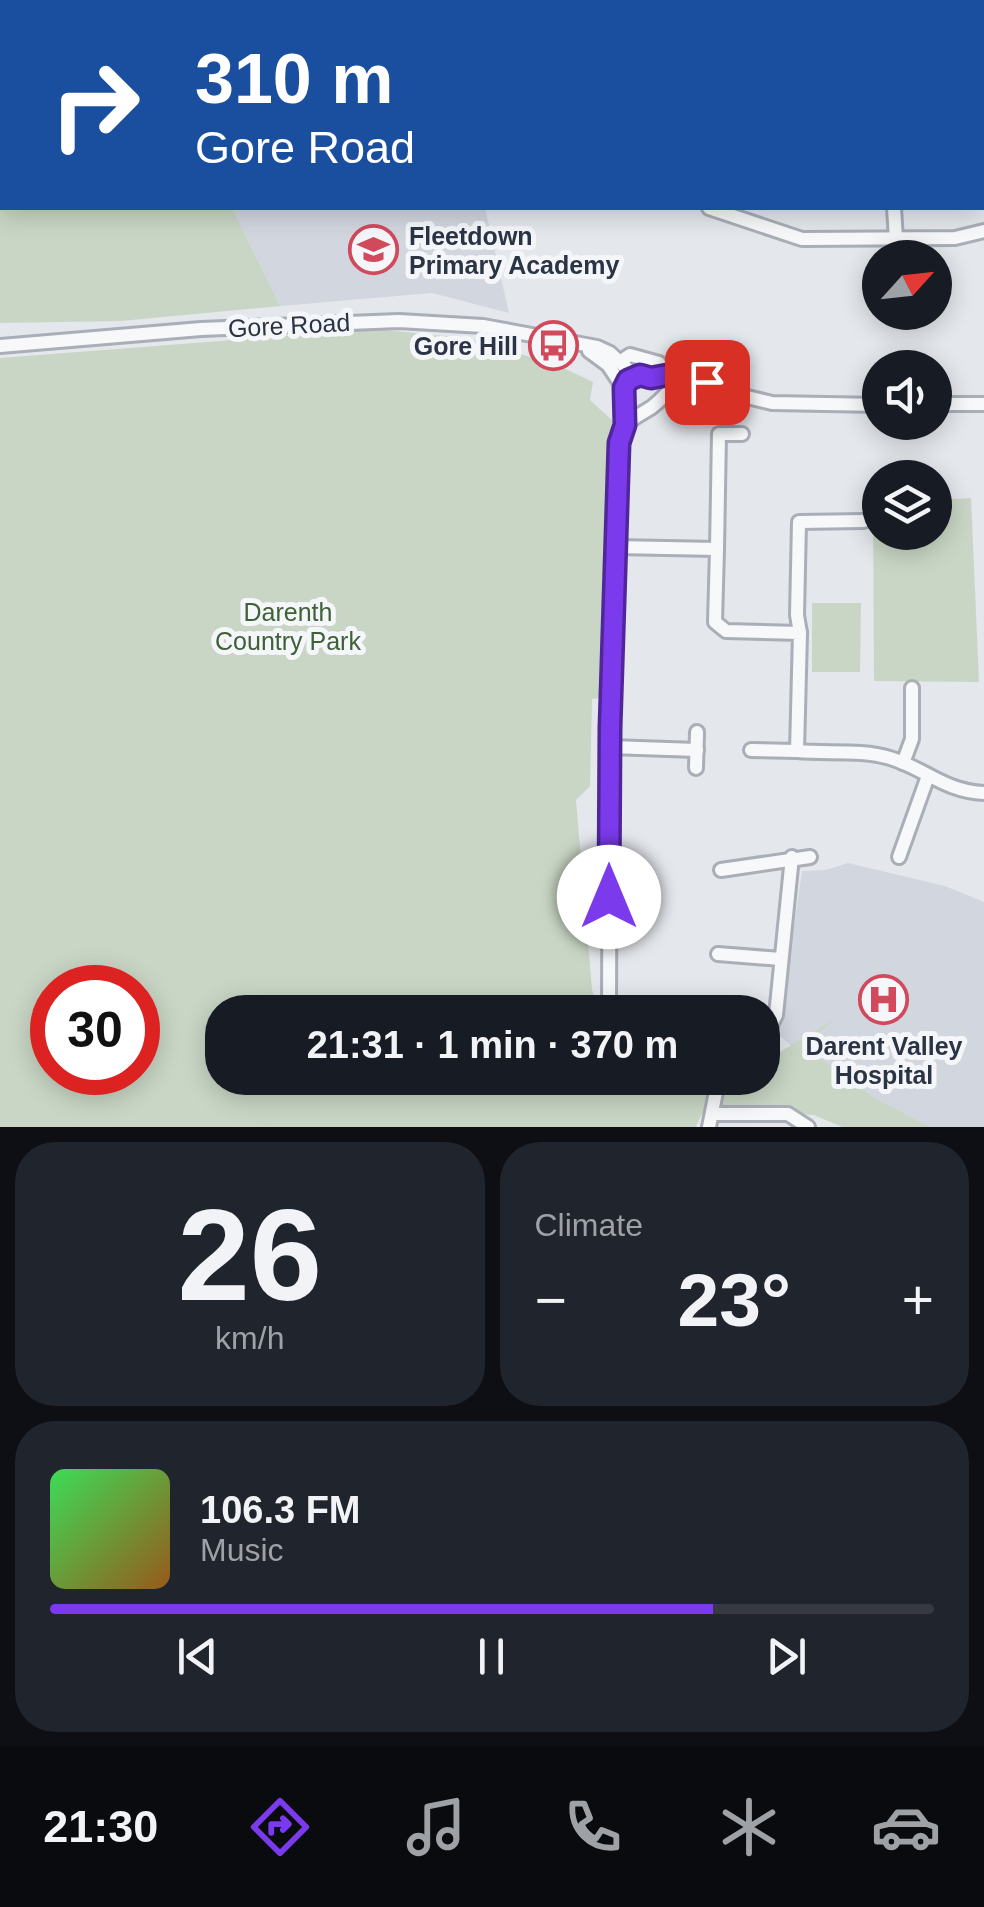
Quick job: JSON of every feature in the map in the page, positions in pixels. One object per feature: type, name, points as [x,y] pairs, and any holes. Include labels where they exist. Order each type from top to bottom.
[{"type":"street","points":[[715,210],[802,239],[962,238],[984,231]]},
{"type":"street","points":[[894,210],[896,239]]},
{"type":"street","name":"Gore Road","points":[[0,346],[188,330],[398,321],[482,326],[597,346],[634,376]]},
{"type":"street","name":"Gore Road","points":[[576,344],[603,360],[624,395]]},
{"type":"street","points":[[621,362],[629,355],[661,364],[656,402]]},
{"type":"street","points":[[609,995],[615,546],[624,395],[634,376],[688,374],[772,403],[862,405]]},
{"type":"street","points":[[625,425],[673,386],[707,382]]},
{"type":"street","points":[[624,395],[641,411]]},
{"type":"street","points":[[952,404],[984,404]]},
{"type":"street","points":[[742,434],[720,434],[714,506],[716,630],[800,634]]},
{"type":"street","points":[[797,752],[799,522],[862,521]]},
{"type":"street","points":[[615,546],[717,549]]},
{"type":"street","points":[[904,764],[912,742],[912,688]]},
{"type":"street","points":[[696,768],[697,732]]},
{"type":"street","points":[[610,748],[697,750]]},
{"type":"street","points":[[751,750],[869,754],[904,764],[952,789],[984,792]]},
{"type":"street","points":[[898,857],[928,776]]},
{"type":"street","points":[[778,995],[792,857]]},
{"type":"street","points":[[721,870],[810,857]]},
{"type":"street","points":[[718,954],[781,958]]},
{"type":"street","points":[[715,1095],[711,1121],[788,1114],[808,1127]]},
{"type":"shaded area","name":"Fleetdown Primary Academy","points":[[233,210],[485,210],[509,313],[432,293],[280,306]]},
{"type":"shaded area","name":"Darent Valley Hospital","points":[[848,863],[945,886],[984,902],[984,1127],[881,1127],[780,1036],[802,871],[826,870]]},
{"type":"green space","points":[[0,210],[233,210],[280,306],[121,321],[0,323]]},
{"type":"green space","name":"Darenth Country Park","points":[[375,329],[473,339],[559,366],[593,382],[590,400],[613,421],[600,698],[592,699],[590,786],[576,800],[594,995],[205,995],[205,1095],[780,1095],[780,1052],[835,1019],[819,1033],[821,1059],[876,1099],[930,1127],[842,1127],[814,1115],[729,1110],[701,1115],[696,1127],[0,1127],[0,358]]},
{"type":"green space","points":[[971,498],[979,682],[874,681],[873,550],[952,550],[952,499]]},
{"type":"green space","points":[[812,603],[861,603],[860,672],[812,672]]},
{"type":"place","name":"Fleetdown Primary Academy","points":[[374,250]]},
{"type":"place","name":"Gore Hill","points":[[553,346]]},
{"type":"place","name":"Darent Valley Hospital","points":[[884,1000]]},
{"type":"route","points":[[609,897],[614,570],[619,443],[625,425],[624,388],[628,380],[640,375],[651,378],[688,374],[707,382]]}]
